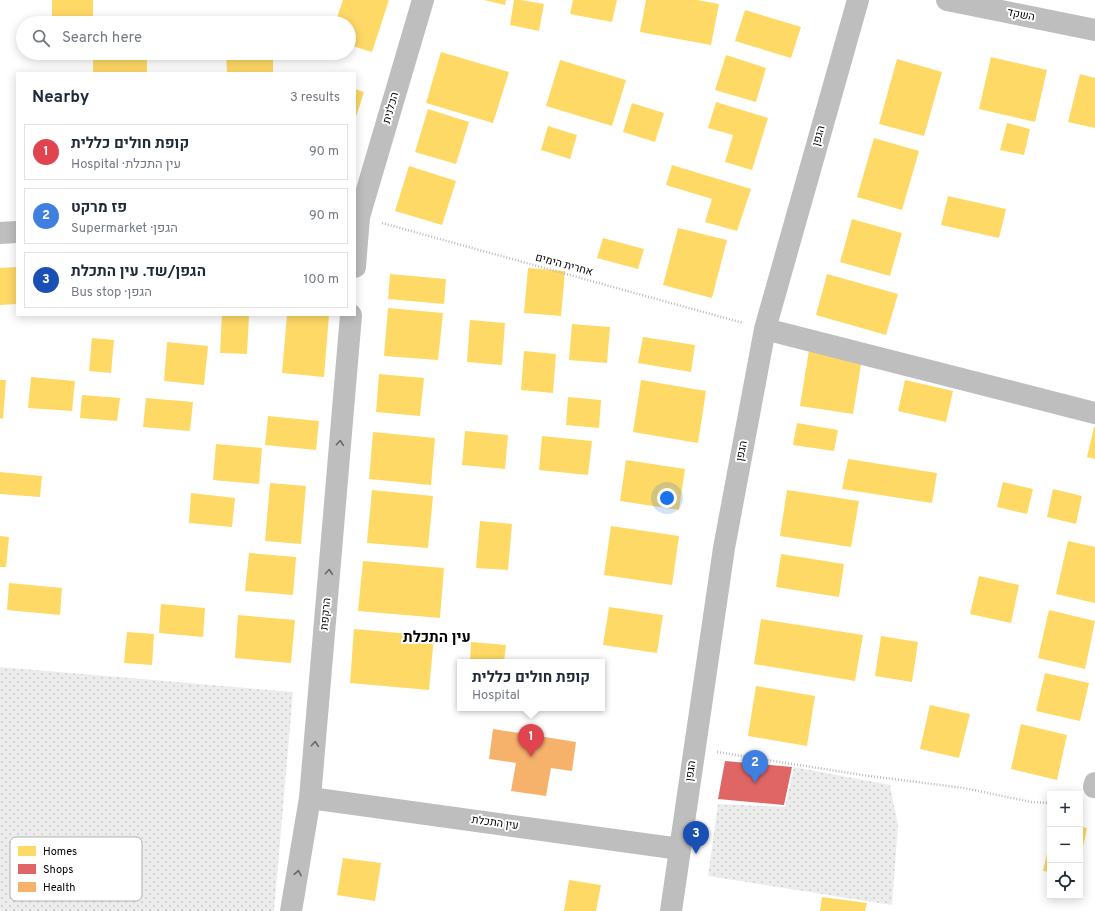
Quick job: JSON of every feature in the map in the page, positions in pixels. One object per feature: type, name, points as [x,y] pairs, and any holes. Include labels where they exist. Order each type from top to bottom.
[{"type":"street","name":"הכלנית","points":[[357,217],[423,0]]},
{"type":"street","name":"הגפן","points":[[672,911],[724,548],[765,329],[858,0]]},
{"type":"street","name":"השקד","points":[[947,0],[1095,30]]},
{"type":"street","points":[[356,242],[357,217]]},
{"type":"street","points":[[0,233],[16,232]]},
{"type":"street","name":"הרקפת","points":[[291,911],[310,798],[351,316]]},
{"type":"street","points":[[765,329],[1095,413]]},
{"type":"street","name":"עין התכלת","points":[[310,798],[680,849]]},
{"type":"path","name":"אחרית הימים","points":[[357,217],[765,329]]},
{"type":"path","points":[[694,749],[723,752],[862,775],[964,788],[1031,802],[1047,803]]},
{"type":"shaded area","points":[[0,667],[293,692],[274,911],[0,911]]},
{"type":"shaded area","points":[[794,767],[890,785],[898,825],[892,905],[708,876],[718,804],[785,807]]},
{"type":"building: Homes","points":[[52,0],[93,0],[93,16],[52,16]]},
{"type":"building: Homes","points":[[343,0],[389,0],[372,52],[356,47],[356,16],[337,16]]},
{"type":"building: Homes","points":[[484,0],[506,0],[505,5]]},
{"type":"building: Homes","points":[[514,0],[544,4],[539,31],[510,25]]},
{"type":"building: Homes","points":[[573,0],[617,0],[612,22],[570,14]]},
{"type":"building: Homes","points":[[646,0],[697,0],[719,4],[711,45],[640,32]]},
{"type":"building: Homes","points":[[745,10],[801,27],[791,58],[735,41]]},
{"type":"building: Homes","points":[[441,52],[509,72],[493,123],[426,103]]},
{"type":"building: Homes","points":[[726,55],[766,68],[756,102],[715,90]]},
{"type":"building: Homes","points":[[991,57],[1047,70],[1035,122],[979,109]]},
{"type":"building: Homes","points":[[897,59],[942,72],[924,136],[879,124]]},
{"type":"building: Homes","points":[[93,60],[147,60],[147,72],[93,72]]},
{"type":"building: Homes","points":[[226,60],[273,60],[273,72],[227,72]]},
{"type":"building: Homes","points":[[560,60],[626,80],[612,126],[546,106]]},
{"type":"building: Homes","points":[[1080,74],[1095,78],[1095,128],[1068,122]]},
{"type":"building: Homes","points":[[356,89],[364,92],[356,117]]},
{"type":"building: Homes","points":[[716,102],[768,118],[752,170],[725,162],[733,135],[708,128]]},
{"type":"building: Homes","points":[[632,103],[664,113],[655,142],[623,132]]},
{"type":"building: Homes","points":[[428,109],[469,122],[456,164],[415,152]]},
{"type":"building: Homes","points":[[1007,123],[1030,129],[1024,155],[1000,150]]},
{"type":"building: Homes","points":[[548,126],[577,135],[570,159],[541,150]]},
{"type":"building: Homes","points":[[874,138],[919,151],[902,210],[857,197]]},
{"type":"building: Homes","points":[[672,165],[751,189],[737,231],[705,222],[712,199],[666,185]]},
{"type":"building: Homes","points":[[409,166],[456,181],[442,225],[395,211]]},
{"type":"building: Homes","points":[[948,196],[1006,209],[999,238],[941,225]]},
{"type":"building: Homes","points":[[852,219],[902,233],[890,276],[840,262]]},
{"type":"building: Homes","points":[[678,228],[727,240],[712,298],[663,285]]},
{"type":"building: Homes","points":[[603,238],[644,249],[638,269],[597,258]]},
{"type":"building: Homes","points":[[16,267],[16,304],[0,305],[0,268]]},
{"type":"building: Homes","points":[[528,268],[565,271],[561,316],[524,313]]},
{"type":"building: Homes","points":[[390,274],[446,279],[444,304],[388,299]]},
{"type":"building: Homes","points":[[827,274],[898,294],[886,335],[816,315]]},
{"type":"building: Homes","points":[[388,308],[443,313],[438,360],[384,356]]},
{"type":"building: Homes","points":[[222,316],[249,316],[247,354],[220,353]]},
{"type":"building: Homes","points":[[287,316],[329,316],[324,377],[282,373]]},
{"type":"building: Homes","points":[[470,320],[505,323],[502,365],[467,362]]},
{"type":"building: Homes","points":[[572,324],[610,327],[607,363],[569,360]]},
{"type":"building: Homes","points":[[643,337],[695,345],[691,372],[638,363]]},
{"type":"building: Homes","points":[[92,338],[114,340],[111,373],[89,371]]},
{"type":"building: Homes","points":[[167,342],[208,346],[204,385],[164,381]]},
{"type":"building: Homes","points":[[809,350],[862,358],[853,414],[800,406]]},
{"type":"building: Homes","points":[[524,351],[556,354],[553,393],[521,390]]},
{"type":"building: Homes","points":[[379,374],[424,378],[420,416],[376,412]]},
{"type":"building: Homes","points":[[31,377],[75,381],[72,411],[28,408]]},
{"type":"building: Homes","points":[[0,380],[6,380],[3,419],[0,418]]},
{"type":"building: Homes","points":[[641,380],[706,391],[698,443],[633,432]]},
{"type":"building: Homes","points":[[905,380],[953,391],[946,422],[898,411]]},
{"type":"building: Homes","points":[[82,395],[120,398],[117,421],[80,418]]},
{"type":"building: Homes","points":[[568,397],[601,400],[599,428],[566,425]]},
{"type":"building: Homes","points":[[146,398],[193,402],[190,431],[143,427]]},
{"type":"building: Homes","points":[[268,416],[319,421],[316,450],[265,445]]},
{"type":"building: Homes","points":[[797,423],[838,430],[834,451],[793,445]]},
{"type":"building: Homes","points":[[1095,427],[1095,459],[1087,457]]},
{"type":"building: Homes","points":[[465,431],[508,435],[505,469],[462,465]]},
{"type":"building: Homes","points":[[373,432],[435,438],[431,485],[369,479]]},
{"type":"building: Homes","points":[[542,436],[592,441],[588,475],[539,470]]},
{"type":"building: Homes","points":[[216,444],[262,448],[259,484],[213,480]]},
{"type":"building: Homes","points":[[848,459],[937,473],[932,503],[842,489]]},
{"type":"building: Homes","points":[[626,460],[685,469],[679,510],[620,501]]},
{"type":"building: Homes","points":[[0,472],[42,476],[40,497],[0,494]]},
{"type":"building: Homes","points":[[1003,482],[1033,489],[1027,514],[997,507]]},
{"type":"building: Homes","points":[[270,483],[306,486],[301,544],[265,541]]},
{"type":"building: Homes","points":[[1053,489],[1082,496],[1076,524],[1047,517]]},
{"type":"building: Homes","points":[[372,490],[433,496],[428,548],[367,543]]},
{"type":"building: Homes","points":[[787,490],[859,501],[851,547],[780,536]]},
{"type":"building: Homes","points":[[191,493],[235,498],[232,527],[189,523]]},
{"type":"building: Homes","points":[[480,521],[512,524],[508,570],[476,568]]},
{"type":"building: Homes","points":[[611,526],[679,536],[672,585],[604,575]]},
{"type":"building: Homes","points":[[0,536],[9,537],[6,567],[0,567]]},
{"type":"building: Homes","points":[[1068,541],[1095,547],[1095,603],[1056,594]]},
{"type":"building: Homes","points":[[249,553],[296,557],[293,595],[245,591]]},
{"type":"building: Homes","points":[[781,554],[844,564],[839,597],[776,587]]},
{"type":"building: Homes","points":[[363,561],[444,568],[440,618],[358,611]]},
{"type":"building: Homes","points":[[979,576],[1019,585],[1011,623],[970,614]]},
{"type":"building: Homes","points":[[9,583],[62,588],[60,615],[7,610]]},
{"type":"building: Homes","points":[[161,604],[205,608],[203,637],[159,633]]},
{"type":"building: Homes","points":[[609,607],[663,615],[657,653],[603,645]]},
{"type":"building: Homes","points":[[1049,610],[1095,621],[1085,669],[1038,658]]},
{"type":"building: Homes","points":[[238,615],[295,620],[291,663],[235,658]]},
{"type":"building: Homes","points":[[761,619],[863,635],[855,681],[754,664]]},
{"type":"building: Homes","points":[[354,629],[434,636],[429,690],[350,683]]},
{"type":"building: Homes","points":[[127,632],[154,634],[152,665],[124,663]]},
{"type":"building: Homes","points":[[881,636],[918,642],[912,682],[875,676]]},
{"type":"building: Homes","points":[[471,642],[506,645],[504,659],[470,659]]},
{"type":"building: Homes","points":[[1045,673],[1089,683],[1080,721],[1036,711]]},
{"type":"building: Homes","points":[[756,686],[815,696],[807,746],[748,736]]},
{"type":"building: Homes","points":[[930,705],[970,714],[959,758],[920,749]]},
{"type":"building: Homes","points":[[1021,724],[1067,735],[1057,780],[1011,769]]},
{"type":"building: Homes","points":[[1083,827],[1087,828],[1083,847]]},
{"type":"building: Homes","points":[[1047,854],[1047,872],[1043,871]]},
{"type":"building: Homes","points":[[343,858],[381,863],[375,901],[337,895]]},
{"type":"building: Homes","points":[[569,880],[601,885],[596,911],[564,911]]},
{"type":"building: Homes","points":[[822,897],[867,903],[865,911],[820,911]]},
{"type":"building: Shops","points":[[725,761],[792,767],[784,805],[718,799]]},
{"type":"building: Health","points":[[493,729],[576,742],[572,771],[551,768],[546,796],[511,791],[516,763],[489,759]]},
{"type":"place","name":"קופת חולים כללית","points":[[531,757]]},
{"type":"place","name":"פז מרקט","points":[[755,783]]},
{"type":"place","name":"הגפן/שד. עין התכלת","points":[[696,854]]},
{"type":"district","name":"עין התכלת","points":[[437,638]]}]
